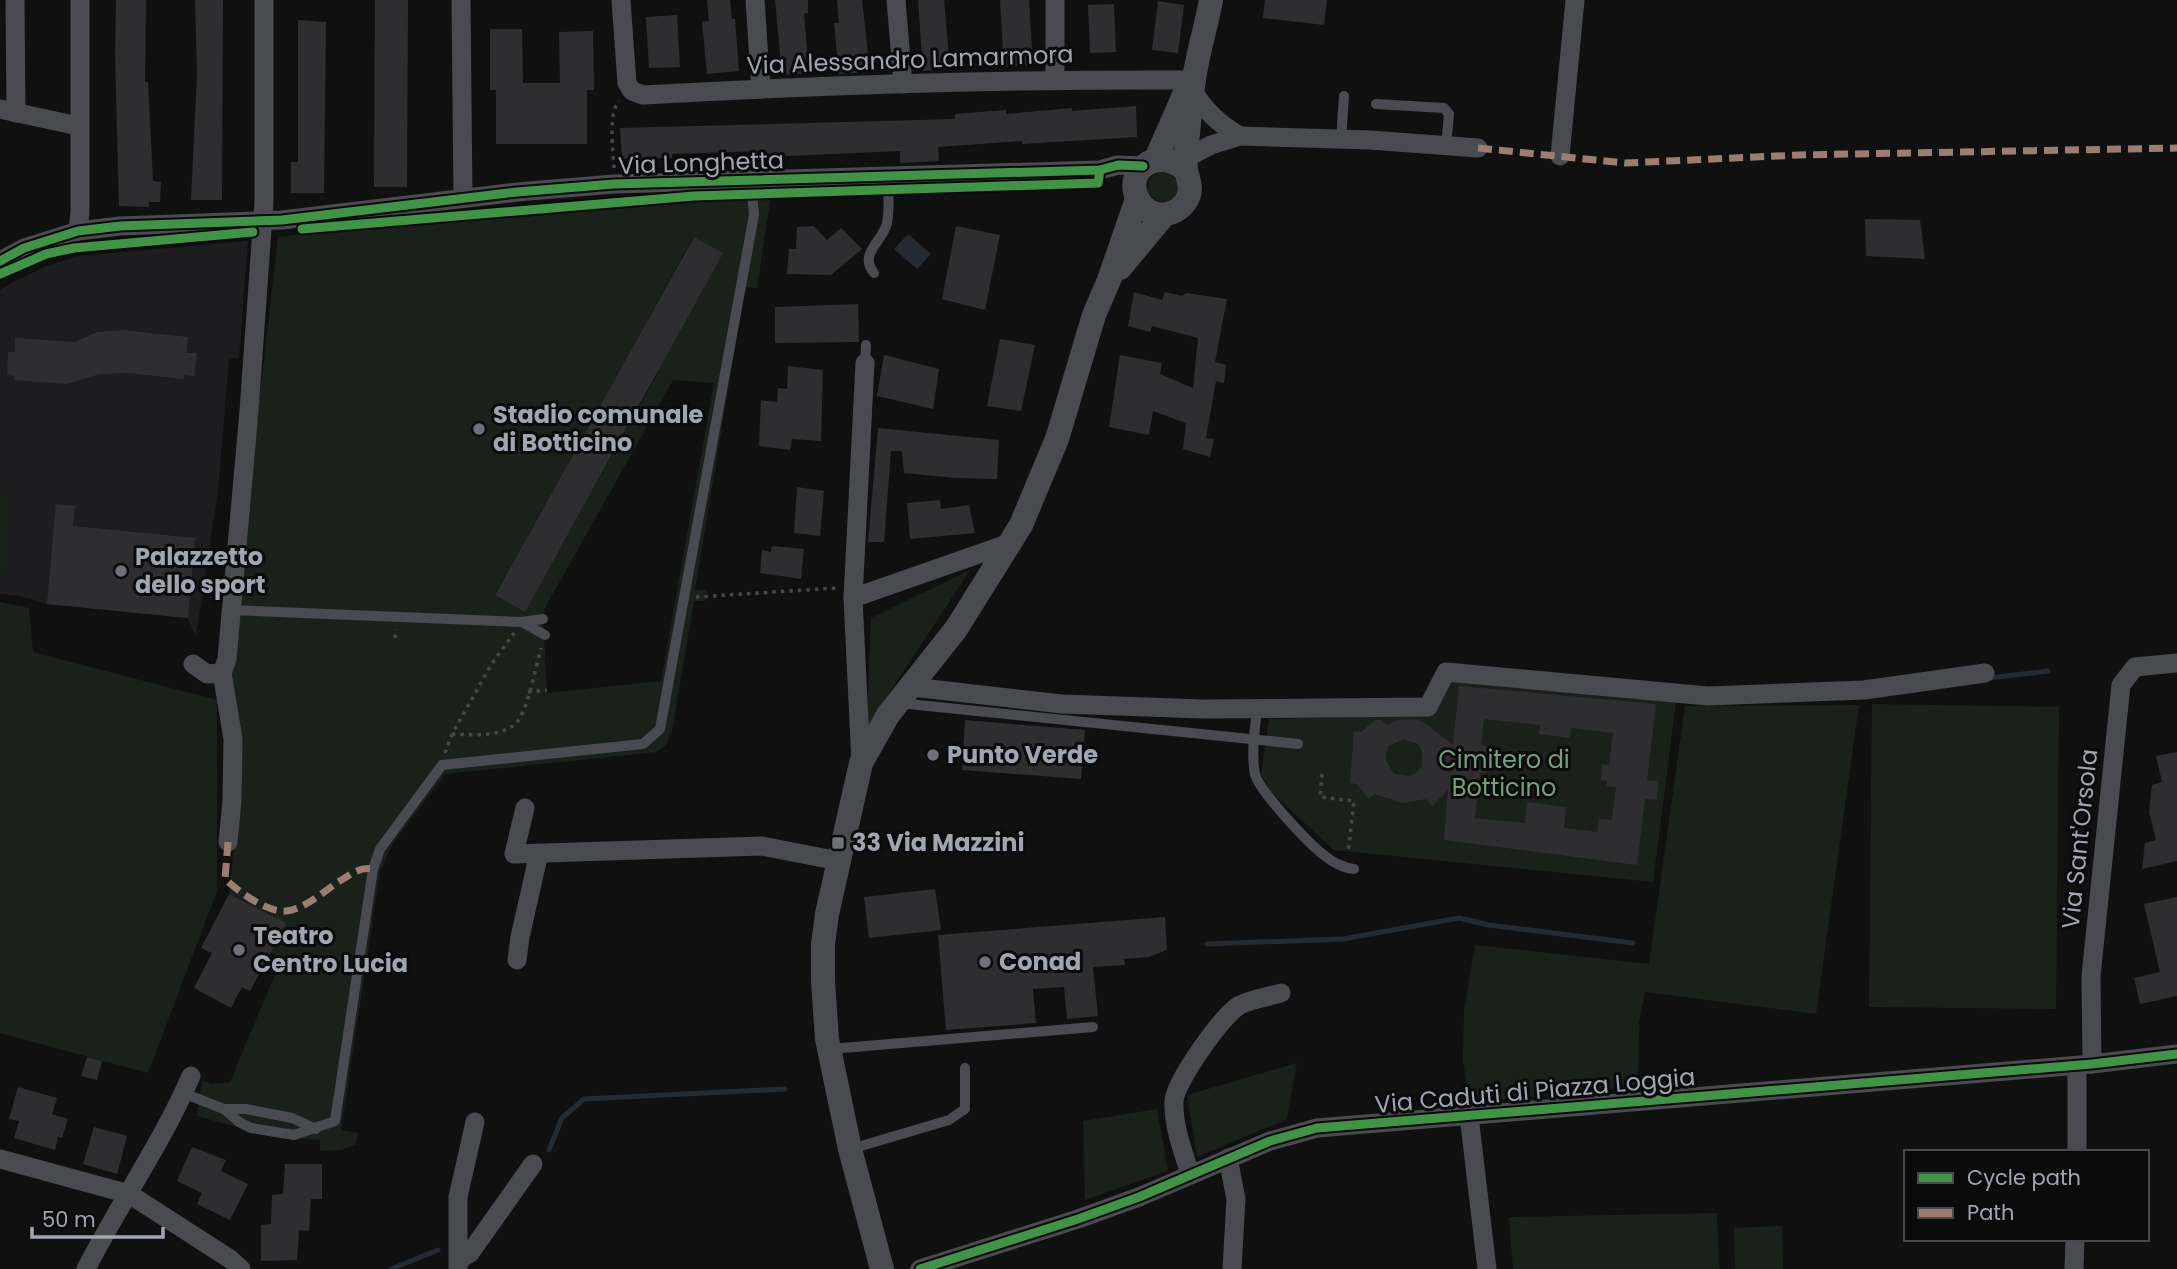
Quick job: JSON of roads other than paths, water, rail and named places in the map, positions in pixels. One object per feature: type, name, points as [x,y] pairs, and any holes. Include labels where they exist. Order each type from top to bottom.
[{"type":"street","points":[[15,0],[8,111],[78,125]]},
{"type":"street","points":[[78,231],[80,0]]},
{"type":"street","points":[[228,842],[233,739],[222,673],[227,659],[264,201],[264,0]]},
{"type":"street","points":[[461,0],[463,198]]},
{"type":"street","name":"Via Alessandro Lamarmora","points":[[621,0],[627,83],[632,91],[643,95],[1055,79],[1193,80]]},
{"type":"street","points":[[755,0],[761,89]]},
{"type":"street","points":[[896,0],[904,84]]},
{"type":"street","points":[[1055,0],[1055,79]]},
{"type":"street","points":[[1143,178],[1144,208],[1153,213],[1164,215],[1175,212],[1184,204],[1190,192],[1186,165],[1193,80],[1211,0]]},
{"type":"street","points":[[1560,156],[1575,0]]},
{"type":"street","points":[[1193,80],[1201,104],[1225,128],[1240,136]]},
{"type":"street","points":[[861,763],[888,715],[956,629],[1013,541],[1057,439],[1091,326],[1143,178],[1193,80]]},
{"type":"street","points":[[1186,165],[1211,145],[1240,136],[1478,148]]},
{"type":"street","points":[[1143,178],[1168,159],[1186,165]]},
{"type":"street","name":"Via Longhetta","points":[[0,261],[24,248],[78,231],[120,226],[262,221],[614,184],[1100,170],[1118,165],[1143,178]]},
{"type":"street","points":[[1109,280],[1164,215]]},
{"type":"street","points":[[866,354],[854,593],[861,763],[827,914],[827,970],[829,1049],[850,1150],[882,1269]]},
{"type":"street","points":[[854,593],[1013,541]]},
{"type":"street","name":"Via Sant'Orsola","points":[[2077,1150],[2091,976],[2121,685],[2134,667],[2177,663]]},
{"type":"street","points":[[193,664],[207,674],[222,673]]},
{"type":"street","points":[[905,695],[1062,704],[1257,709],[1428,707],[1446,672],[1708,696],[1864,690],[1985,673]]},
{"type":"street","points":[[525,808],[514,854],[762,846],[839,861]]},
{"type":"street","points":[[517,960],[538,853]]},
{"type":"street","points":[[1190,1174],[1177,1133],[1174,1099],[1192,1062],[1222,1021],[1239,1006],[1281,993]]},
{"type":"street","name":"Via Caduti di Piazza Loggia","points":[[920,1269],[1078,1219],[1139,1197],[1270,1141],[1317,1128],[2085,1065],[2177,1054]]},
{"type":"street","points":[[86,1269],[108,1225],[130,1194],[187,1084]]},
{"type":"street","name":"Via Caduti di Piazza Loggia","points":[[1469,1116],[1487,1269]]},
{"type":"street","points":[[458,1264],[458,1197],[475,1122]]},
{"type":"street","points":[[1228,1158],[1236,1199],[1232,1269]]},
{"type":"street","points":[[0,1160],[130,1194],[230,1259],[241,1269]]},
{"type":"street","points":[[458,1264],[471,1253],[533,1164]]},
{"type":"street","points":[[2074,1269],[2075,1241]]},
{"type":"lane","points":[[1341,139],[1344,96]]},
{"type":"lane","points":[[1376,104],[1444,107],[1449,114],[1446,146]]},
{"type":"lane","points":[[874,273],[868,263],[868,256],[883,234],[887,222],[888,177]]},
{"type":"lane","points":[[187,1084],[251,1128],[294,1135],[335,1121],[373,869],[380,849],[442,765],[643,744],[660,729],[707,447],[754,215],[751,181]]},
{"type":"lane","points":[[231,610],[521,622],[543,629],[521,622]]},
{"type":"lane","points":[[905,695],[1298,744]]},
{"type":"lane","points":[[1257,709],[1255,776],[1266,795],[1325,856],[1350,869]]},
{"type":"lane","points":[[829,1049],[918,1037],[1093,1027]]},
{"type":"lane","points":[[850,1150],[949,1120],[965,1110],[965,1068]]},
{"type":"lane","points":[[224,1109],[246,1109],[292,1118],[316,1129]]},
{"type":"waterway","points":[[1989,678],[2048,671]]},
{"type":"waterway","points":[[1207,944],[1343,939],[1459,918],[1489,925],[1633,943]]},
{"type":"waterway","points":[[549,1150],[562,1118],[584,1099],[785,1089]]},
{"type":"waterway","points":[[391,1269],[438,1250]]},
{"type":"place","name":"Stadio comunale di Botticino","points":[[479,429]]},
{"type":"place","name":"Palazzetto dello sport","points":[[121,571]]},
{"type":"place","name":"Punto Verde","points":[[933,755]]},
{"type":"place","name":"33 Via Mazzini","points":[[838,843]]},
{"type":"place","name":"Teatro Centro Lucia","points":[[239,950]]},
{"type":"place","name":"Conad","points":[[985,962]]},
{"type":"park label","name":"Cimitero di Botticino","points":[[1504,774]]}]
